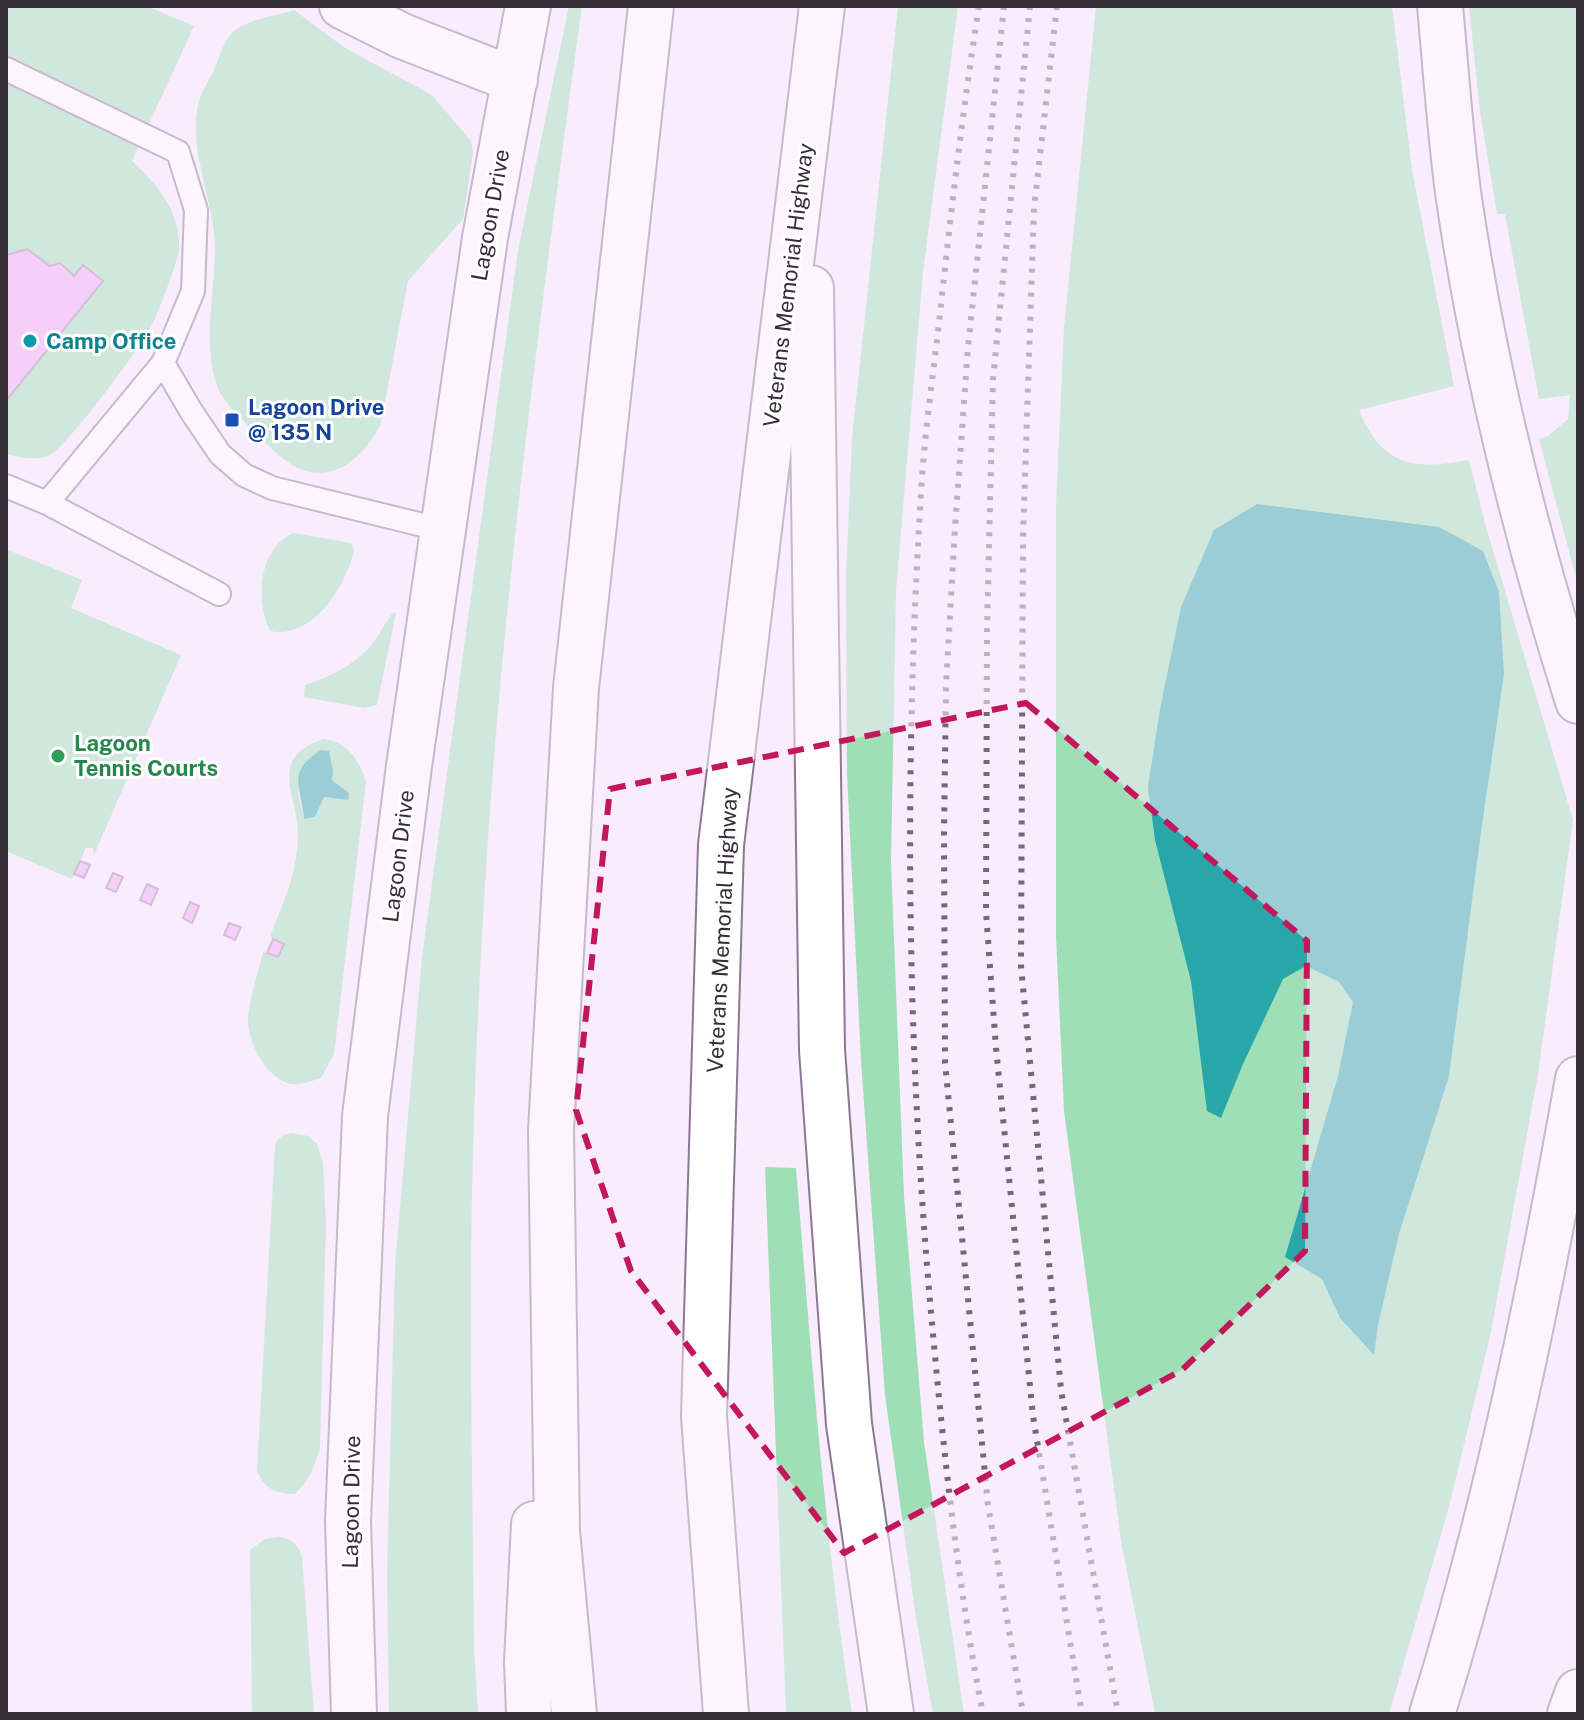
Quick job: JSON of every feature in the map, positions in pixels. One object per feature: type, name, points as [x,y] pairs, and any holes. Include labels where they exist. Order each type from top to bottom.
[{"type":"main road","points":[[342,6],[402,36],[515,80]]},
{"type":"main road","name":"Lagoon Drive","points":[[354,1714],[348,1521],[365,1116],[485,238],[528,6]]},
{"type":"main road","points":[[529,1714],[527,1662],[551,1130],[576,688],[651,6]]},
{"type":"main road","name":"Veterans Memorial Highway","points":[[726,1714],[704,1416],[721,845],[822,6]]},
{"type":"main road","points":[[1440,6],[1459,198],[1480,316],[1523,515],[1578,701]]},
{"type":"main road","points":[[808,119],[822,1050],[849,1424],[891,1714]]},
{"type":"main road","points":[[1432,1714],[1483,1538],[1544,1273],[1578,1079]]},
{"type":"main road","points":[[551,1130],[557,1531],[574,1714]]},
{"type":"main road","points":[[1570,1714],[1578,1692]]},
{"type":"lane","points":[[6,69],[178,152],[196,210],[193,291],[163,363],[47,503]]},
{"type":"lane","points":[[163,363],[220,454],[244,475],[272,488],[443,530]]},
{"type":"lane","points":[[6,486],[47,503],[219,594]]},
{"type":"highlighted area","points":[[1026,703],[1307,941],[1305,1251],[1182,1370],[844,1553],[631,1271],[576,1110],[610,789]]},
{"type":"green space","points":[[6,6],[146,6],[194,26],[132,161],[166,200],[176,223],[179,249],[171,278],[151,328],[115,380],[69,438],[48,456],[38,458],[6,454]]},
{"type":"green space","points":[[569,6],[582,6],[519,499],[499,697],[480,966],[473,1137],[471,1301],[474,1648],[478,1714],[389,1714],[387,1574],[395,1265],[422,957],[518,250]]},
{"type":"green space","points":[[898,6],[958,6],[923,272],[896,591],[891,862],[904,1196],[924,1442],[964,1714],[933,1714],[916,1618],[885,1395],[861,1061],[847,774],[846,575],[852,438]]},
{"type":"green space","points":[[1096,6],[1392,6],[1412,170],[1454,386],[1359,410],[1378,443],[1402,460],[1432,464],[1469,460],[1573,820],[1538,1074],[1491,1332],[1449,1507],[1389,1714],[1155,1714],[1121,1541],[1064,1111],[1056,936],[1056,506],[1064,328]]},
{"type":"green space","points":[[1469,6],[1578,6],[1578,585],[1539,439],[1548,436],[1568,419],[1570,395],[1539,399],[1505,214],[1497,214],[1480,112]]},
{"type":"green space","points":[[294,10],[345,48],[432,95],[471,141],[473,153],[463,219],[408,281],[381,423],[355,458],[344,466],[318,473],[289,463],[276,453],[238,416],[221,394],[215,379],[210,342],[214,231],[196,141],[199,101],[229,37],[245,24]]},
{"type":"green space","points":[[293,533],[351,543],[354,550],[344,579],[313,619],[286,632],[270,631],[262,604],[263,576],[273,551]]},
{"type":"green space","name":"Lagoon Tennis Courts","points":[[6,549],[82,580],[71,608],[181,655],[94,855],[93,848],[86,848],[72,879],[6,851]]},
{"type":"green space","points":[[394,612],[377,705],[364,708],[304,697],[305,685],[335,673],[362,655]]},
{"type":"green space","points":[[324,739],[340,744],[356,759],[366,782],[334,1054],[321,1078],[291,1084],[274,1075],[260,1059],[251,1039],[248,1020],[263,952],[278,957],[284,944],[270,936],[289,888],[297,853],[297,821],[290,771],[298,753]],"holes":[[[332,780],[349,793],[324,797],[315,817],[304,819],[298,792]]]},
{"type":"green space","points":[[291,1133],[308,1136],[317,1144],[323,1163],[326,1222],[320,1448],[311,1472],[295,1494],[272,1489],[257,1471],[275,1146],[277,1140]]},
{"type":"green space","points":[[765,1167],[796,1168],[826,1510],[852,1714],[786,1714]]},
{"type":"green space","points":[[278,1537],[293,1542],[302,1557],[314,1714],[252,1714],[250,1550],[265,1539]]},
{"type":"water","points":[[1257,504],[1439,527],[1483,551],[1499,592],[1504,674],[1449,1076],[1399,1234],[1374,1355],[1340,1318],[1322,1279],[1285,1257],[1338,1076],[1353,1002],[1339,982],[1306,966],[1283,979],[1221,1118],[1207,1111],[1191,981],[1155,840],[1148,787],[1181,607],[1214,530]]},
{"type":"water","points":[[321,750],[329,751],[332,780],[349,793],[348,800],[324,797],[315,817],[304,819],[299,773],[303,765]]},
{"type":"building","name":"Camp Office","points":[[27,249],[50,266],[60,263],[74,276],[83,265],[103,281],[6,401],[6,255]]},
{"type":"building","points":[[80,861],[90,865],[84,878],[74,874]]},
{"type":"building","points":[[113,873],[123,877],[116,892],[106,888]]},
{"type":"building","points":[[147,884],[158,889],[151,905],[140,900]]},
{"type":"building","points":[[190,902],[199,906],[192,923],[183,918]]},
{"type":"building","points":[[229,923],[241,927],[235,940],[224,935]]},
{"type":"building","points":[[273,939],[284,944],[278,957],[267,953]]},
{"type":"railway","points":[[979,6],[953,198],[922,477],[912,686],[910,895],[917,1104],[931,1312],[952,1514],[983,1714]]},
{"type":"railway","points":[[1004,6],[968,347],[946,686],[945,1062],[988,1505],[1023,1714]]},
{"type":"railway","points":[[1030,6],[993,379],[987,632],[986,912],[996,1048],[1033,1416],[1082,1714]]},
{"type":"railway","points":[[1057,6],[1034,208],[1023,537],[1021,966],[1061,1390],[1118,1714]]},
{"type":"place","name":"Camp Office","points":[[30,341]]},
{"type":"place","name":"Lagoon Drive @ 135 N","points":[[232,420]]},
{"type":"place","name":"Lagoon Tennis Courts","points":[[58,756]]}]
